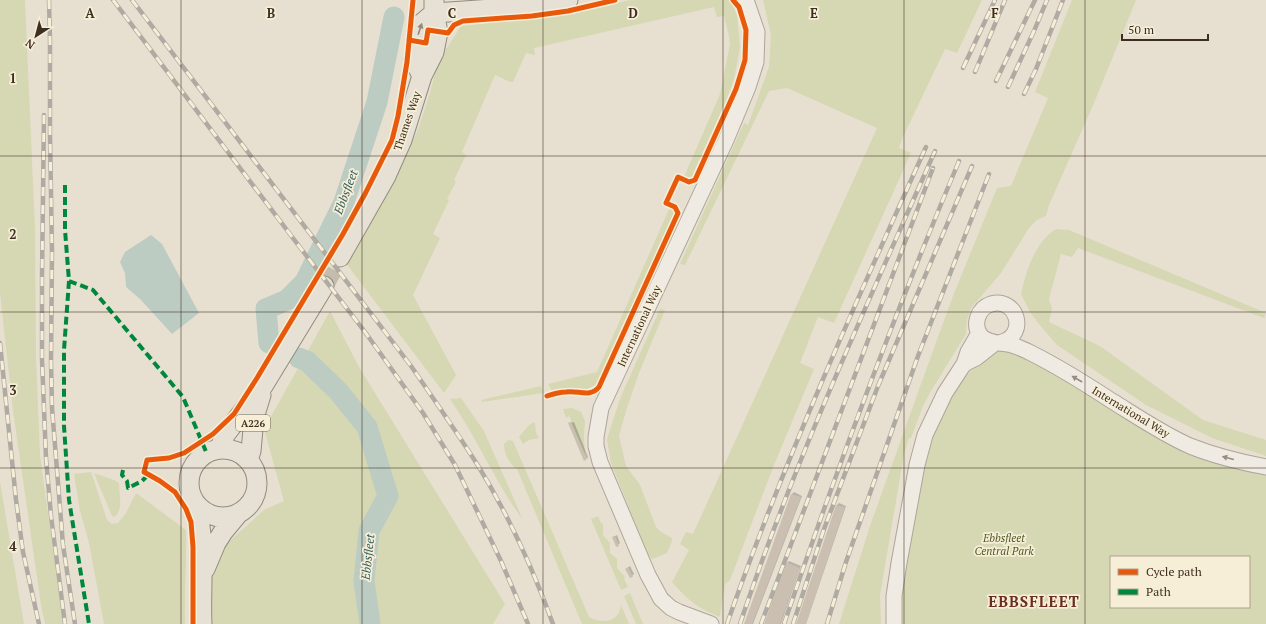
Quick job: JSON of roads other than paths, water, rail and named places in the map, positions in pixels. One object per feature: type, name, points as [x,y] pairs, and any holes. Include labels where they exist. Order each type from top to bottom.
[{"type":"main road","points":[[434,6],[522,7],[568,0]]},
{"type":"main road","name":"Thames Way","points":[[340,257],[379,191],[402,140],[422,76],[414,60],[420,24],[434,6]]},
{"type":"main road","name":"A226","points":[[220,448],[224,437],[263,386],[324,286]]},
{"type":"main road","name":"A226","points":[[248,460],[251,451],[254,418],[263,386]]},
{"type":"main road","points":[[202,575],[216,543],[223,532],[238,514],[248,506],[255,492],[255,469],[239,452],[228,449],[220,448],[207,454],[201,459],[193,469],[190,488],[199,516],[202,533],[202,575],[202,624]]},
{"type":"main road","points":[[195,504],[208,513],[216,516],[238,514]]},
{"type":"street","name":"International Way","points":[[710,624],[671,608],[661,599],[640,558],[608,482],[600,462],[596,446],[596,437],[601,408],[726,140],[748,88],[756,62],[757,32],[746,0]]},
{"type":"street","points":[[894,624],[893,606],[896,581],[918,457],[925,435],[948,387],[964,364],[968,352],[979,333],[977,322],[981,312],[992,304],[1004,304],[1014,313],[1018,324],[1011,338],[999,342],[976,358],[964,364]]},
{"type":"street","name":"International Way","points":[[979,333],[986,340],[1018,347],[1044,360],[1087,384],[1138,417],[1185,443],[1210,453],[1266,467]]},
{"type":"waterway","name":"Ebbsfleet","points":[[269,343],[266,309],[287,300],[305,282],[344,202],[377,102],[394,17]]},
{"type":"waterway","name":"Ebbsfleet","points":[[299,358],[307,361],[338,391],[367,427],[388,496],[369,531],[364,581],[370,624]]},
{"type":"tunnel","points":[[324,286],[340,257]]},
{"type":"railway","points":[[49,0],[52,408],[63,545],[75,624]]},
{"type":"railway","points":[[113,0],[365,332],[423,413],[455,465],[501,561],[528,624]]},
{"type":"railway","points":[[132,0],[411,366],[453,427],[499,502],[528,562],[553,624]]},
{"type":"railway","points":[[963,68],[995,0]]},
{"type":"railway","points":[[975,72],[1005,0]]},
{"type":"railway","points":[[996,81],[1035,0]]},
{"type":"railway","points":[[1008,87],[1047,0]]},
{"type":"railway","points":[[1024,94],[1036,69],[1063,0]]},
{"type":"railway","points":[[44,115],[42,360],[46,458],[51,516],[65,624]]},
{"type":"railway","points":[[727,624],[772,503],[821,383],[926,147]]},
{"type":"railway","points":[[740,624],[761,564],[807,444],[857,326],[935,151]]},
{"type":"railway","points":[[784,624],[867,391],[959,161]]},
{"type":"railway","points":[[793,624],[824,529],[878,386],[972,166]]},
{"type":"railway","points":[[761,624],[933,168]]},
{"type":"railway","points":[[827,624],[846,562],[918,356],[989,174]]},
{"type":"railway","points":[[0,343],[16,500],[23,552],[39,624]]},
{"type":"district","name":"EBBSFLEET","points":[[1034,602]]},
{"type":"park label","name":"Ebbsfleet Central Park","points":[[1004,544]]}]
